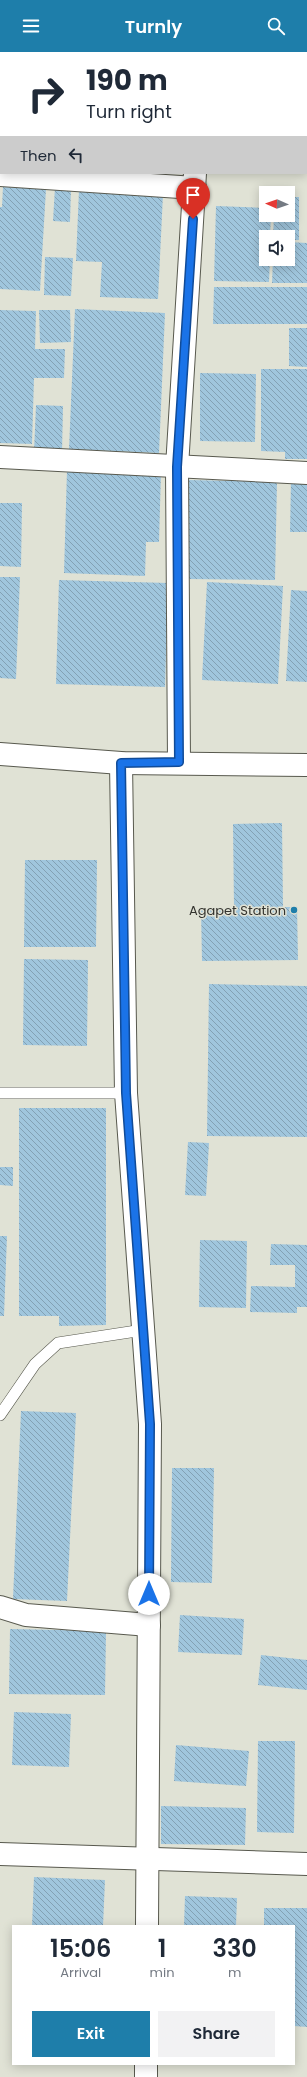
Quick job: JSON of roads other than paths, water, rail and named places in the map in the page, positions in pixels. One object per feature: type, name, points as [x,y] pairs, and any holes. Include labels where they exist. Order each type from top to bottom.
[{"type":"street","points":[[0,175],[195,181],[177,467],[179,762]]},
{"type":"street","points":[[0,456],[307,473]]},
{"type":"street","points":[[0,754],[121,763],[179,762],[307,765]]},
{"type":"street","points":[[121,763],[126,1093],[150,1424],[147,1925]]},
{"type":"street","points":[[0,1607],[26,1615],[149,1625]]},
{"type":"street","points":[[0,1854],[307,1864]]},
{"type":"street","points":[[146,2065],[146,2077]]},
{"type":"lane","points":[[0,1093],[126,1093]]},
{"type":"lane","points":[[0,1415],[35,1364],[58,1343],[143,1330]]},
{"type":"place","name":"Agapet Station","points":[[294,910]]}]
